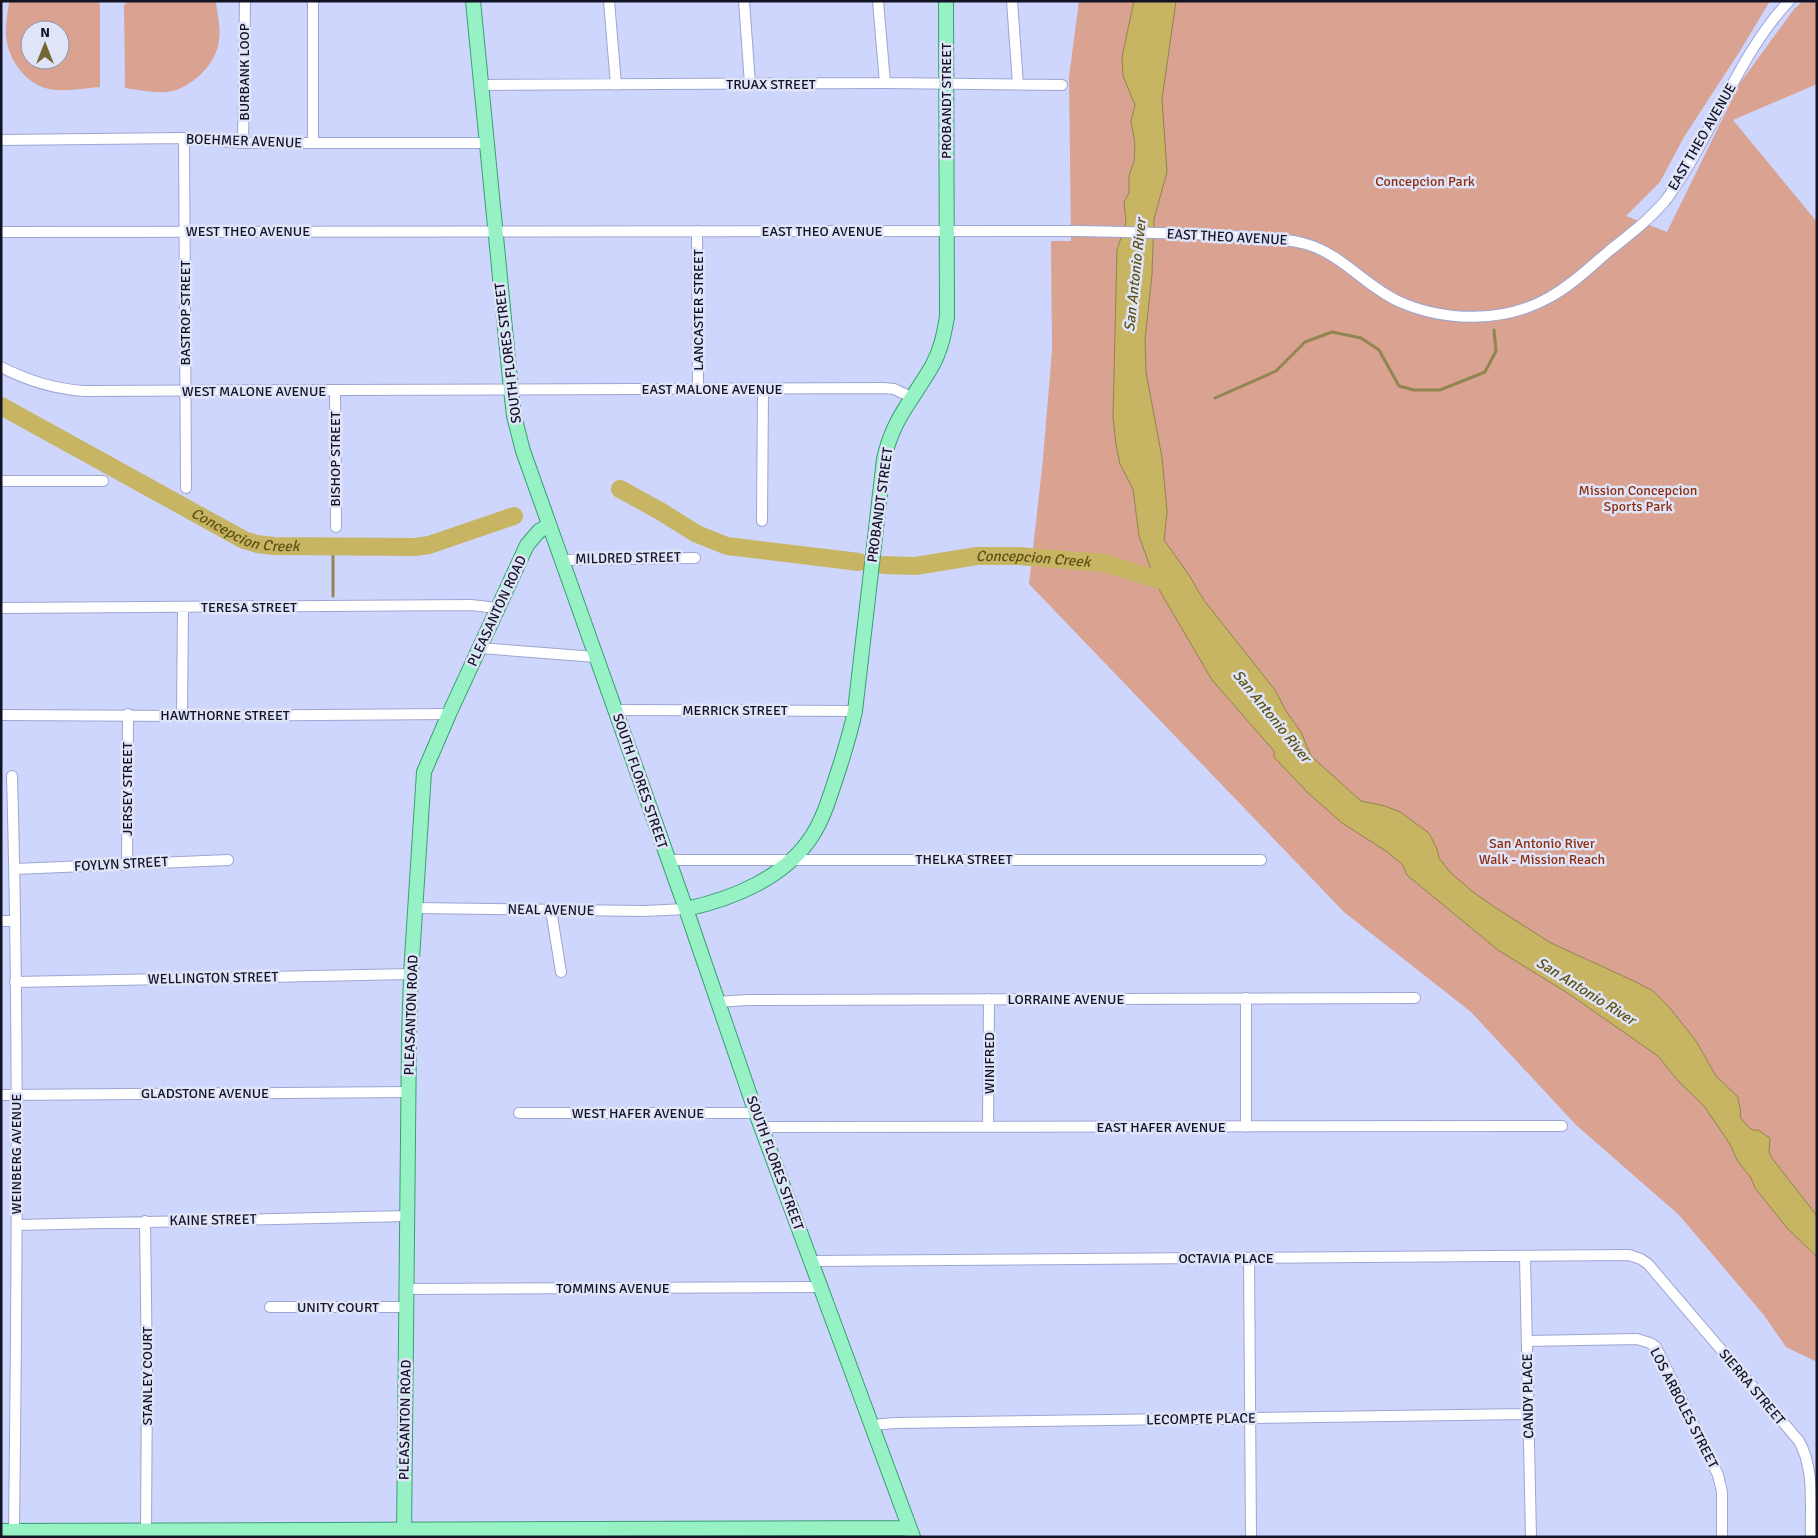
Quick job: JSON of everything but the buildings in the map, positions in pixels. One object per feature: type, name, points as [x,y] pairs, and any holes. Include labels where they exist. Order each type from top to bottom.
[{"type":"main road","name":"SOUTH FLORES STREET","points":[[473,1],[510,390],[514,416],[523,451],[686,909],[756,1114],[873,1425],[911,1532]]},
{"type":"main road","name":"PROBANDT STREET","points":[[686,909],[746,889],[770,876],[793,859],[812,837],[828,804],[855,710],[884,459],[888,440],[911,397],[933,365],[944,337],[947,317],[946,1]]},
{"type":"main road","name":"PLEASANTON ROAD","points":[[404,1533],[411,974],[424,772],[448,714],[527,545],[539,531],[548,525]]},
{"type":"main road","points":[[8,1531],[39,1534],[146,1531],[404,1533],[911,1532]]},
{"type":"street","name":"BURBANK LOOP","points":[[243,143],[245,1]]},
{"type":"street","points":[[312,143],[313,1]]},
{"type":"street","points":[[609,1],[616,85]]},
{"type":"street","points":[[744,1],[750,84]]},
{"type":"street","points":[[878,1],[885,83]]},
{"type":"street","points":[[1012,1],[1018,84]]},
{"type":"street","name":"EAST THEO AVENUE","points":[[495,231],[1076,231],[1278,239],[1308,245],[1336,259],[1383,293],[1398,302],[1417,309],[1440,315],[1467,317],[1495,315],[1522,309],[1549,298],[1573,282],[1665,202],[1699,146],[1741,68],[1762,36],[1789,1]]},
{"type":"street","name":"TRUAX STREET","points":[[480,85],[885,83],[1062,85]]},
{"type":"street","name":"BOEHMER AVENUE","points":[[1,140],[184,138],[243,143],[487,143]]},
{"type":"street","name":"BASTROP STREET","points":[[184,138],[186,488]]},
{"type":"street","name":"WEST THEO AVENUE","points":[[1,232],[495,231]]},
{"type":"street","name":"LANCASTER STREET","points":[[698,231],[698,389]]},
{"type":"street","name":"WEST MALONE AVENUE","points":[[1,367],[41,384],[64,390],[510,390]]},
{"type":"street","name":"EAST MALONE AVENUE","points":[[510,390],[884,388],[894,389],[911,397]]},
{"type":"street","points":[[762,520],[763,389]]},
{"type":"street","name":"BISHOP STREET","points":[[335,390],[336,527]]},
{"type":"street","points":[[1,481],[103,481]]},
{"type":"street","name":"MILDRED STREET","points":[[562,560],[695,558]]},
{"type":"street","name":"TERESA STREET","points":[[1,608],[471,605],[497,608]]},
{"type":"street","points":[[182,716],[183,607]]},
{"type":"street","points":[[480,648],[596,657]]},
{"type":"street","name":"MERRICK STREET","points":[[614,710],[855,710]]},
{"type":"street","name":"HAWTHORNE STREET","points":[[1,714],[182,716],[448,714]]},
{"type":"street","name":"JERSEY STREET","points":[[127,864],[128,714]]},
{"type":"street","name":"WEINBERG AVENUE","points":[[8,1531],[17,1224],[15,869],[12,776]]},
{"type":"street","name":"FOYLYN STREET","points":[[15,869],[228,860]]},
{"type":"street","name":"THELKA STREET","points":[[667,860],[1261,860]]},
{"type":"street","name":"NEAL AVENUE","points":[[416,908],[644,911],[686,909]]},
{"type":"street","points":[[551,910],[556,953],[561,972]]},
{"type":"street","points":[[1,921],[15,921]]},
{"type":"street","name":"WELLINGTON STREET","points":[[15,982],[411,974]]},
{"type":"street","points":[[1246,998],[1246,1127]]},
{"type":"street","name":"LORRAINE AVENUE","points":[[717,1002],[747,1000],[1415,998]]},
{"type":"street","name":"WINIFRED","points":[[988,1127],[989,999]]},
{"type":"street","name":"GLADSTONE AVENUE","points":[[1,1094],[409,1092]]},
{"type":"street","name":"WEST HAFER AVENUE","points":[[519,1112],[756,1114]]},
{"type":"street","name":"EAST HAFER AVENUE","points":[[761,1127],[1562,1126]]},
{"type":"street","name":"KAINE STREET","points":[[17,1224],[408,1216]]},
{"type":"street","name":"STANLEY COURT","points":[[144,1221],[147,1375],[146,1531]]},
{"type":"street","name":"OCTAVIA PLACE","points":[[811,1261],[1629,1255],[1641,1259]]},
{"type":"street","name":"CANDY PLACE","points":[[1525,1256],[1531,1537]]},
{"type":"street","points":[[1249,1258],[1251,1537]]},
{"type":"street","name":"SIERRA STREET","points":[[1641,1259],[1648,1264],[1798,1441],[1807,1458],[1810,1470],[1811,1537]]},
{"type":"street","name":"TOMMINS AVENUE","points":[[406,1289],[820,1287]]},
{"type":"street","name":"UNITY COURT","points":[[270,1307],[406,1307]]},
{"type":"street","name":"LOS ARBOLES STREET","points":[[1527,1341],[1637,1339],[1656,1347],[1718,1475],[1722,1492],[1722,1537]]},
{"type":"street","name":"LECOMPTE PLACE","points":[[873,1425],[895,1422],[1529,1414]]},
{"type":"green space","points":[[9,1],[97,1],[100,4],[100,87],[74,90],[48,89],[30,80],[22,73],[16,65],[11,55],[8,46],[6,23]]},
{"type":"green space","points":[[128,1],[216,1],[219,40],[213,58],[201,74],[185,86],[167,92],[151,92],[125,88],[124,5]]},
{"type":"green space","points":[[1079,1],[1770,1],[1684,137],[1660,182],[1626,216],[1667,232],[1740,83],[1794,9],[1803,1],[1817,1],[1817,84],[1733,120],[1817,222],[1817,1362],[1786,1347],[1763,1314],[1679,1215],[1576,1125],[1471,1012],[1344,912],[1029,584],[1043,459],[1052,350],[1051,241],[1071,241],[1069,77]]},
{"type":"water","name":"San Antonio River","points":[[1134,1],[1176,1],[1162,99],[1167,172],[1154,219],[1152,274],[1145,340],[1146,372],[1162,458],[1165,489],[1167,512],[1164,540],[1189,575],[1203,599],[1275,690],[1286,711],[1301,732],[1311,756],[1361,801],[1385,806],[1400,812],[1429,833],[1439,858],[1450,872],[1473,892],[1551,943],[1653,991],[1669,1007],[1696,1041],[1716,1076],[1738,1097],[1741,1111],[1740,1117],[1750,1128],[1758,1130],[1770,1138],[1769,1152],[1771,1157],[1817,1216],[1817,1257],[1788,1229],[1755,1188],[1751,1178],[1737,1160],[1730,1144],[1704,1106],[1679,1082],[1658,1056],[1569,994],[1498,950],[1407,875],[1402,864],[1386,851],[1342,823],[1307,792],[1274,757],[1274,751],[1212,680],[1157,586],[1139,536],[1133,489],[1120,464],[1113,418],[1117,250],[1126,222],[1124,202],[1129,193],[1129,175],[1134,162],[1135,144],[1131,121],[1135,105],[1123,76],[1122,57]]},
{"type":"waterway","points":[[1215,398],[1276,371],[1305,342],[1332,332],[1361,338],[1379,350],[1399,386],[1414,390],[1440,390],[1485,372],[1496,351],[1494,330]]},
{"type":"waterway","name":"Concepcion Creek","points":[[1,406],[244,540],[257,544],[274,546],[415,547],[429,545],[514,516]]},
{"type":"waterway","name":"Concepcion Creek","points":[[620,489],[697,534],[727,546],[859,562]]},
{"type":"waterway","points":[[333,546],[333,596]]},
{"type":"waterway","name":"Concepcion Creek","points":[[883,565],[915,566],[977,556],[1018,556],[1104,563],[1176,585]]},
{"type":"park label","name":"Concepcion Park","points":[[1425,181]]},
{"type":"park label","name":"Mission Concepcion Sports Park","points":[[1638,498]]},
{"type":"park label","name":"San Antonio River Walk - Mission Reach","points":[[1542,852]]}]
